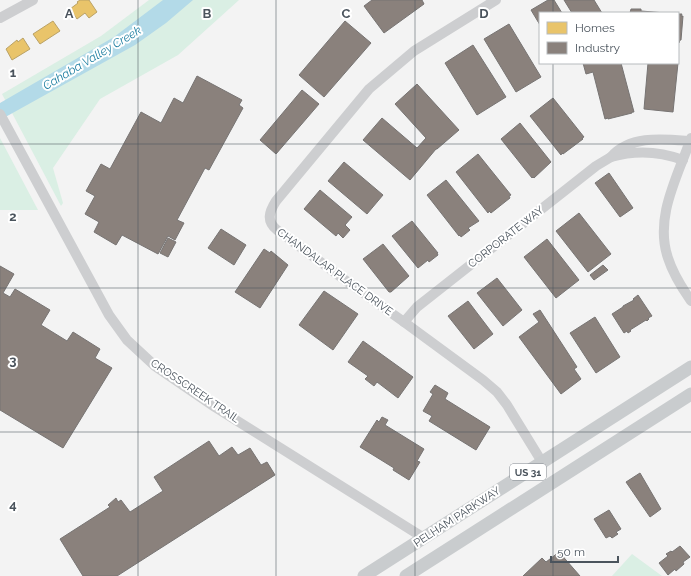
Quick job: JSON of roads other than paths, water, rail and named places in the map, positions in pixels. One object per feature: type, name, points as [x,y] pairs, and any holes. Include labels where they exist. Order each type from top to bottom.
[{"type":"main road","name":"PELHAM PARKWAY","points":[[364,576],[691,367]]},
{"type":"main road","name":"PELHAM PARKWAY","points":[[406,576],[691,394]]},
{"type":"main road","points":[[528,471],[538,491]]},
{"type":"main road","points":[[424,538],[441,554]]},
{"type":"street","points":[[0,18],[33,0]]},
{"type":"street","name":"CHANDALAR PLACE DRIVE","points":[[496,0],[414,51],[369,89],[276,201],[270,212],[270,221],[277,230],[483,380],[497,392],[507,405],[542,462]]},
{"type":"street","name":"CROSSCREEK TRAIL","points":[[0,114],[109,314],[127,340],[145,358],[199,396],[424,538]]},
{"type":"street","points":[[690,140],[666,207],[664,227],[668,257],[673,271],[691,301]]},
{"type":"street","name":"CORPORATE WAY","points":[[404,322],[423,302],[596,166],[611,157],[624,146],[638,141],[690,140]]},
{"type":"street","name":"CORPORATE WAY","points":[[611,157],[621,154],[645,152],[661,153],[683,160]]},
{"type":"water","name":"Cahaba Valley Creek","points":[[163,0],[193,0],[166,23],[135,45],[0,120],[0,103],[114,37]]}]
